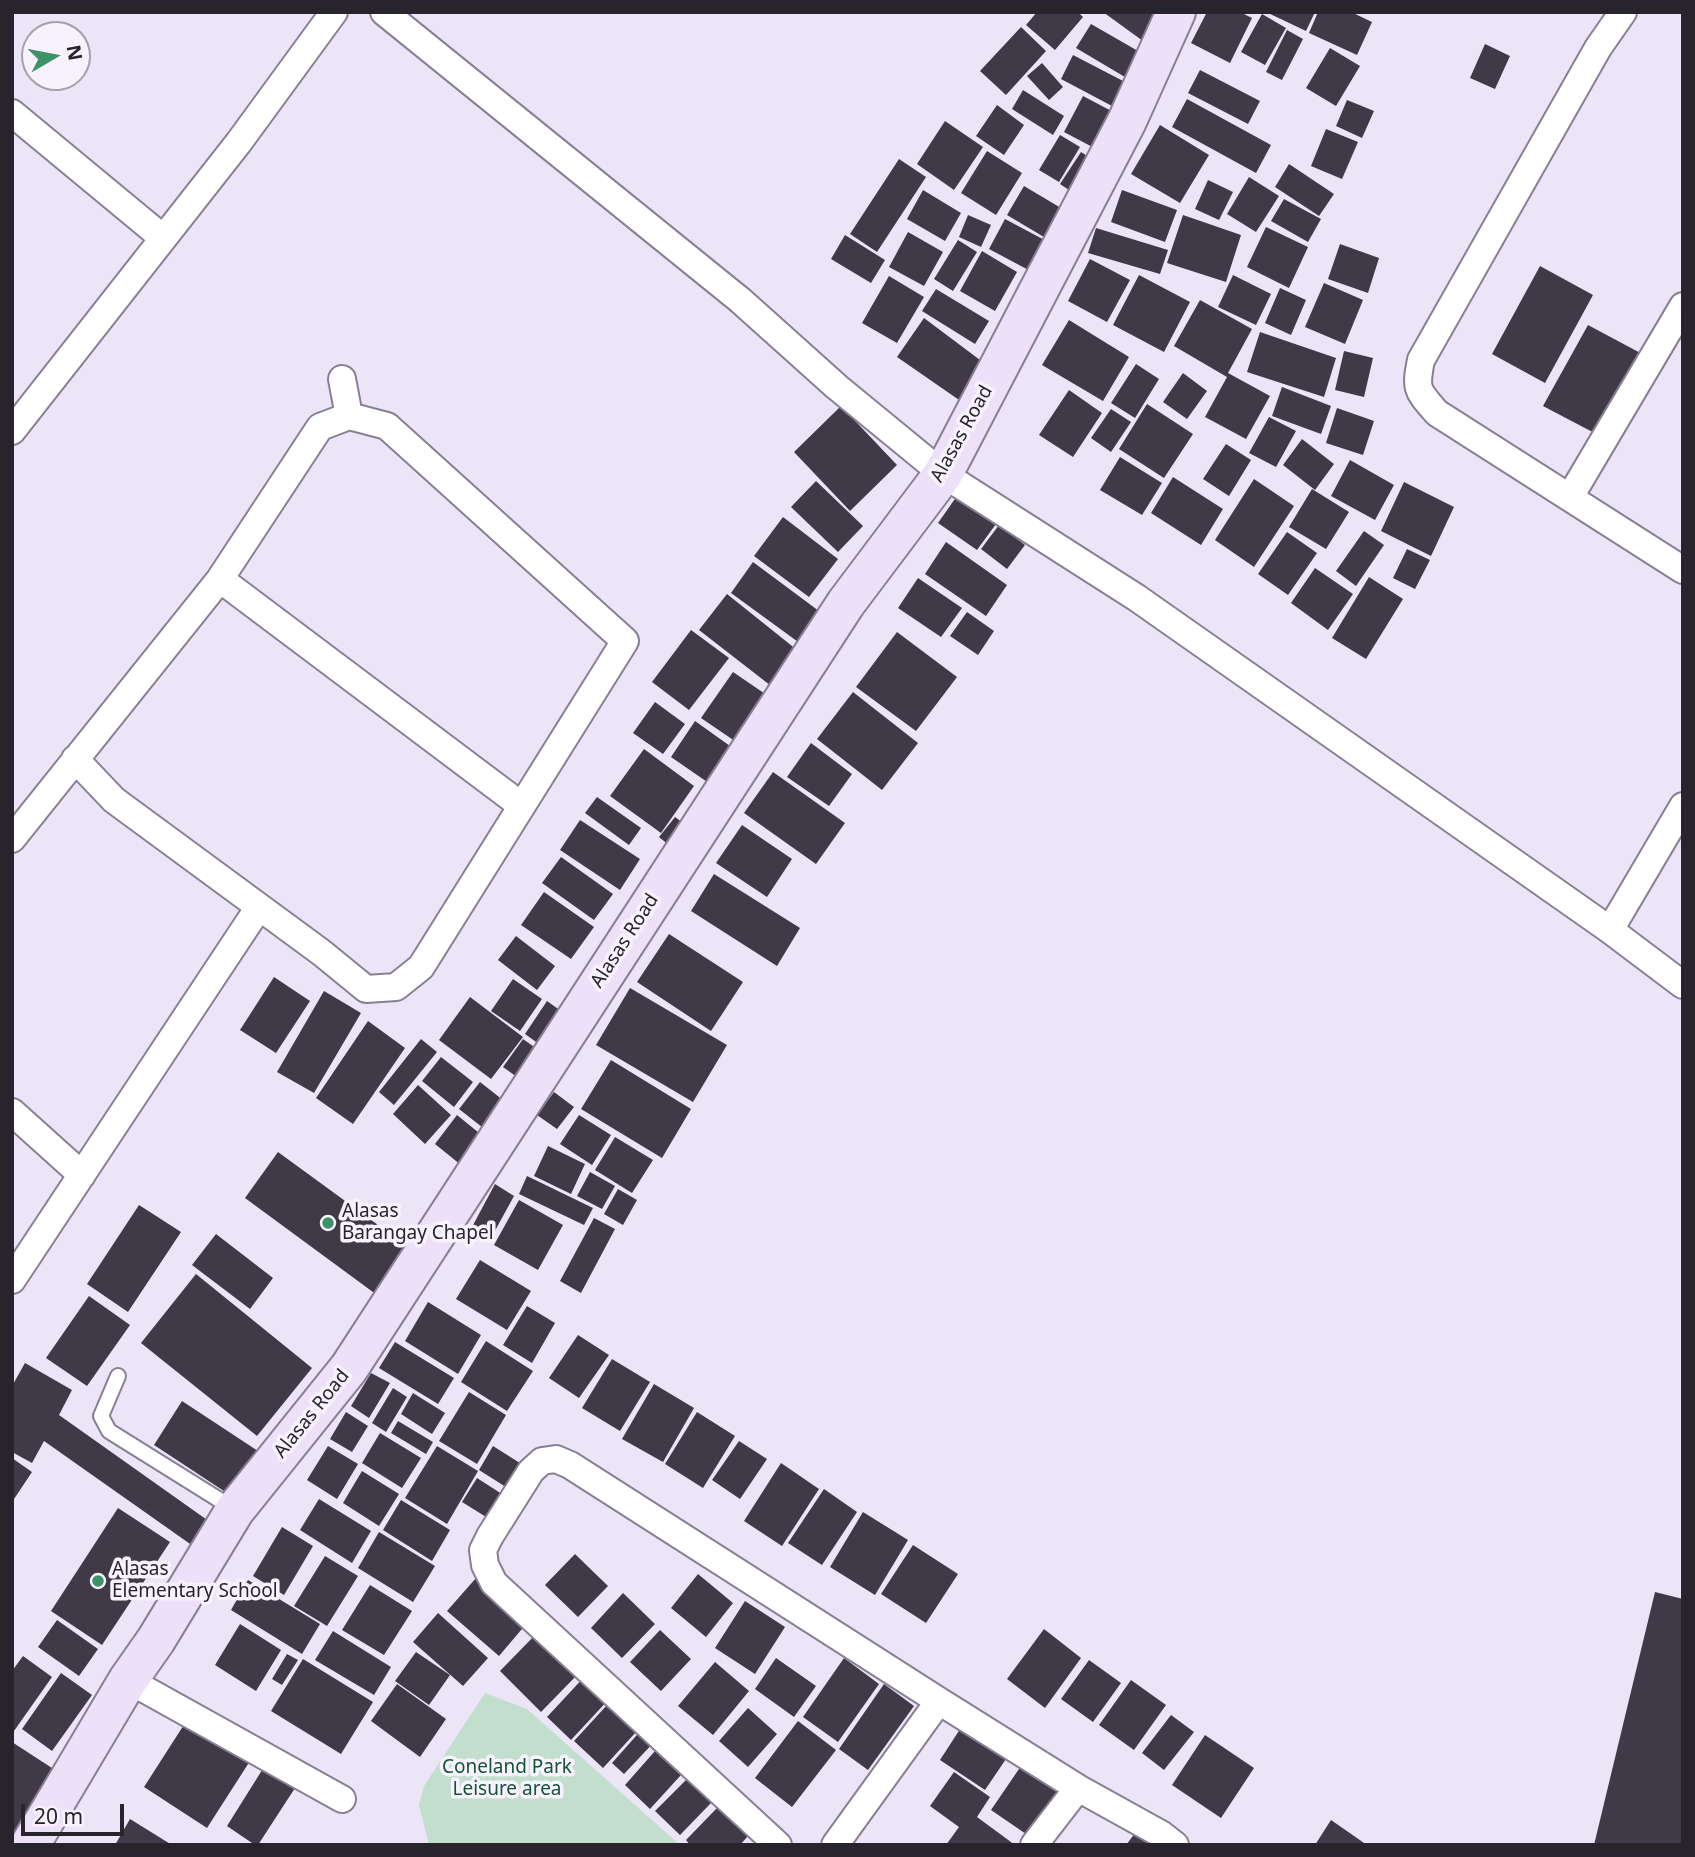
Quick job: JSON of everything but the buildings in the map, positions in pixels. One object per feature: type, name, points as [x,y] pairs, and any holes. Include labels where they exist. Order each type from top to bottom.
[{"type":"street","points":[[12,431],[239,142],[334,12]]},
{"type":"street","points":[[384,12],[740,300],[837,387],[943,474],[1137,598],[1610,930],[1683,985]]},
{"type":"street","name":"Alasas Road","points":[[30,1845],[128,1680],[156,1640],[235,1510],[349,1368],[846,603],[943,474],[1127,121],[1176,12]]},
{"type":"street","points":[[1623,12],[1598,48],[1421,360],[1416,383],[1423,397],[1437,413],[1683,570]]},
{"type":"street","points":[[12,113],[163,238]]},
{"type":"street","points":[[1570,498],[1683,306]]},
{"type":"street","points":[[342,379],[349,416]]},
{"type":"street","points":[[12,839],[75,759],[220,579],[320,427],[349,416],[387,426],[625,640],[421,967],[396,987],[366,989],[114,800],[75,759]]},
{"type":"street","points":[[220,579],[522,806]]},
{"type":"street","points":[[1610,930],[1683,806]]},
{"type":"street","points":[[12,1280],[259,907]]},
{"type":"street","points":[[12,1112],[82,1175]]},
{"type":"street","points":[[778,1845],[494,1583],[485,1566],[483,1549],[531,1471],[542,1461],[556,1460],[570,1465],[939,1701],[1175,1845]]},
{"type":"street","points":[[128,1680],[342,1799]]},
{"type":"street","points":[[835,1845],[939,1701]]},
{"type":"street","points":[[1034,1845],[1078,1788]]},
{"type":"lane","points":[[118,1376],[101,1416],[109,1431],[235,1510]]},
{"type":"green space","name":"Coneland Park Leisure area","points":[[485,1693],[527,1709],[680,1845],[429,1845],[419,1805],[424,1786]]},
{"type":"place","name":"Alasas Barangay Chapel","points":[[328,1223]]},
{"type":"place","name":"Alasas Elementary School","points":[[98,1581]]}]
